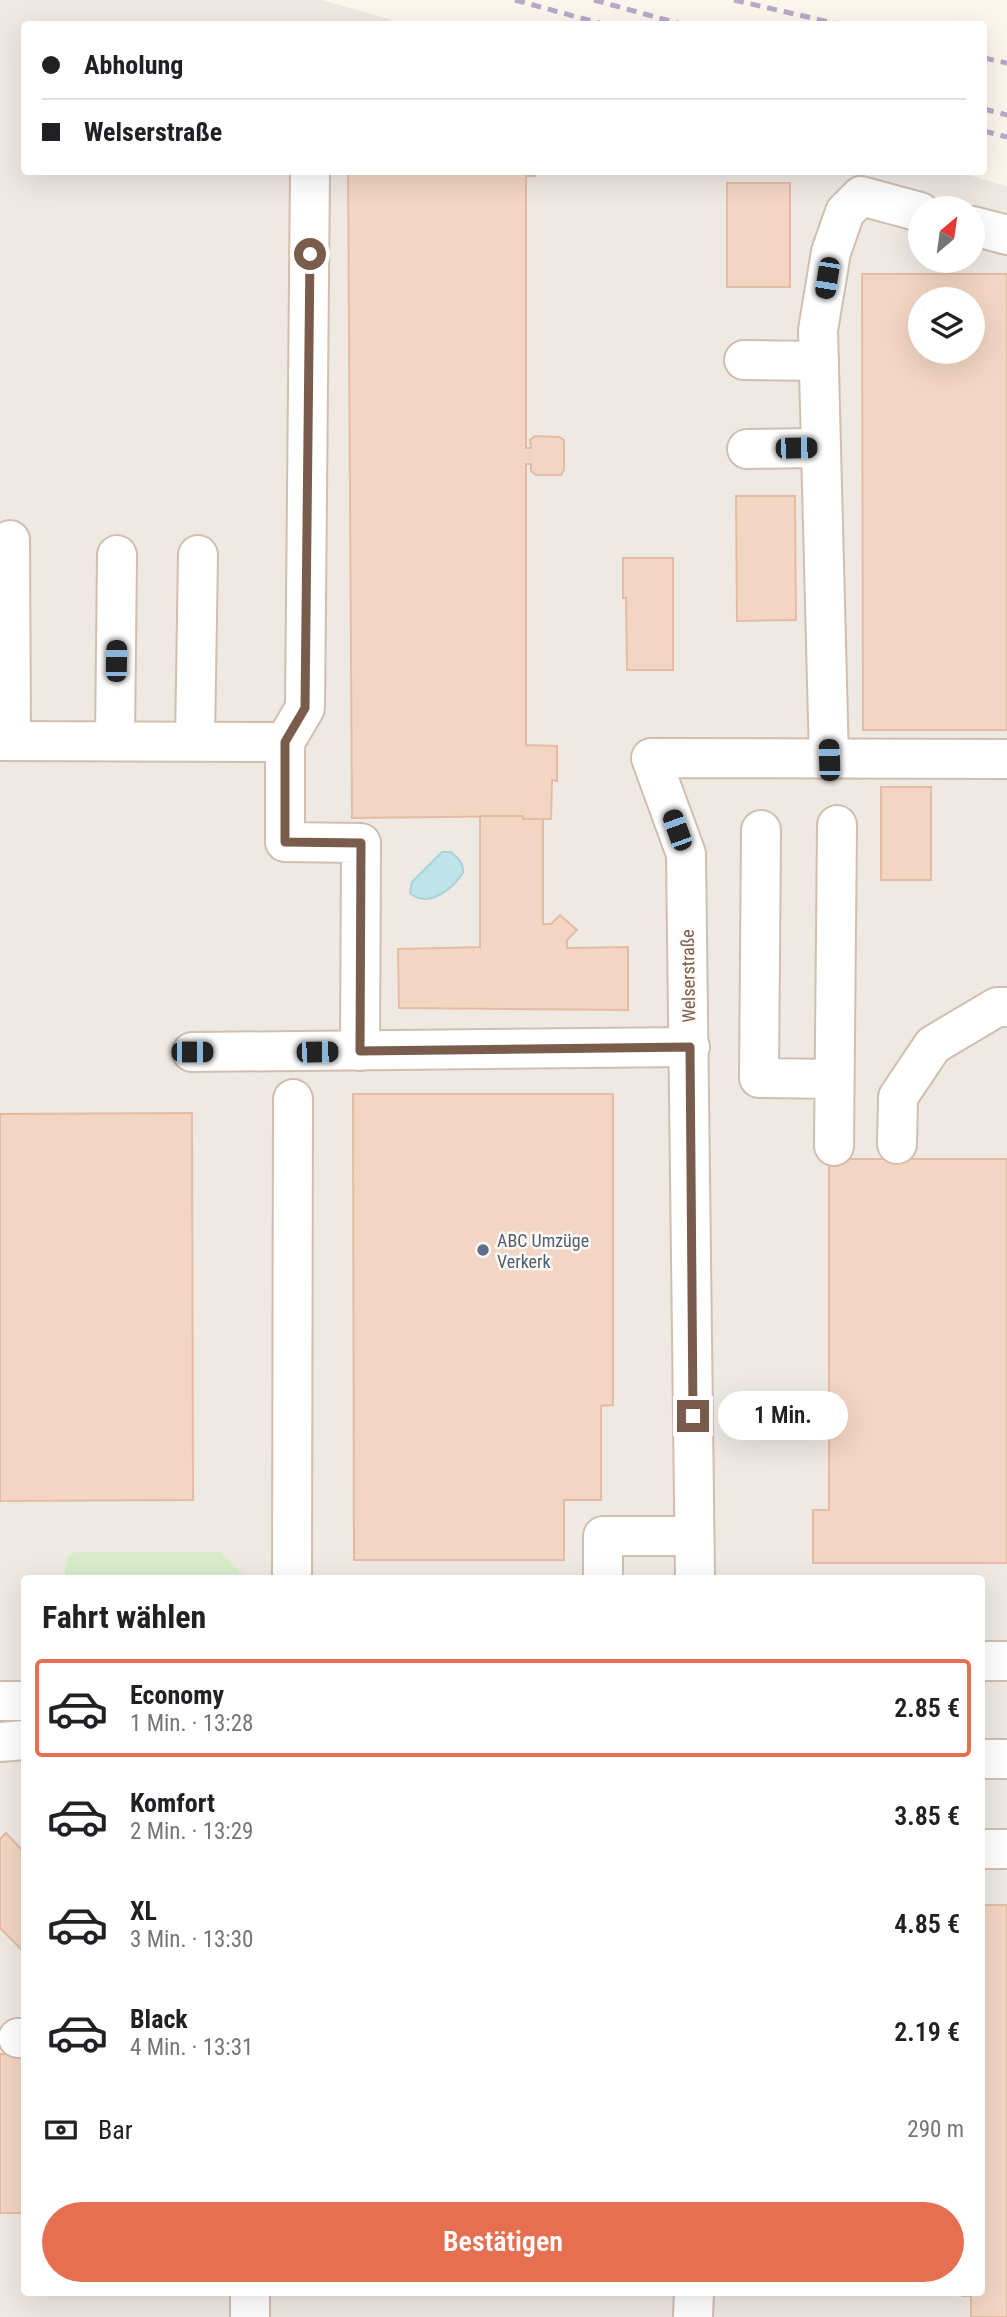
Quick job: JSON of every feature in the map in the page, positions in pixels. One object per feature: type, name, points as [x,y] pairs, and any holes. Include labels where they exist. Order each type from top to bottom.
[{"type":"street","points":[[310,175],[305,708],[285,742],[285,842],[361,843],[360,1051]]},
{"type":"street","points":[[908,209],[861,196],[845,212],[831,252],[818,330],[829,760],[1007,759]]},
{"type":"street","points":[[985,229],[1007,235]]},
{"type":"street","points":[[744,360],[819,361]]},
{"type":"street","points":[[747,449],[821,448]]},
{"type":"street","points":[[10,540],[5,741],[285,742]]},
{"type":"street","points":[[115,741],[117,555]]},
{"type":"street","points":[[195,741],[198,555]]},
{"type":"street","name":"Welserstraße","points":[[695,1575],[686,854],[651,758],[829,760]]},
{"type":"street","points":[[834,1146],[836,825]]},
{"type":"street","points":[[761,830],[759,1078],[834,1079]]},
{"type":"street","points":[[897,1144],[898,1097],[933,1045],[997,1007],[1007,1007]]},
{"type":"street","points":[[192,1052],[690,1047]]},
{"type":"street","points":[[292,1575],[293,1099]]},
{"type":"street","points":[[603,1575],[603,1536],[694,1536]]},
{"type":"street","points":[[985,1661],[1007,1661]]},
{"type":"street","points":[[0,1701],[21,1701]]},
{"type":"street","points":[[0,1742],[21,1740]]},
{"type":"street","points":[[985,1759],[1007,1759]]},
{"type":"street","points":[[985,1849],[1007,1849]]},
{"type":"street","points":[[250,2296],[250,2317]]},
{"type":"street","points":[[694,2296],[694,2317]]},
{"type":"shaded area","points":[[0,0],[322,0],[396,21],[21,21],[21,175],[968,175],[1007,186],[1007,2317],[0,2317]]},
{"type":"green space","points":[[220,1552],[243,1575],[65,1575],[67,1560],[71,1554]]},
{"type":"water","points":[[442,852],[451,852],[460,861],[463,873],[440,895],[425,899],[410,893],[412,882]]},
{"type":"building","points":[[348,175],[535,175],[526,176],[526,448],[531,448],[530,440],[535,436],[559,437],[564,440],[564,470],[561,475],[536,475],[531,471],[531,464],[526,464],[526,745],[557,746],[557,781],[552,780],[551,819],[523,819],[523,816],[352,818]]},
{"type":"building","points":[[727,183],[790,183],[790,287],[727,287]]},
{"type":"building","points":[[862,274],[1007,274],[1007,730],[863,730]]},
{"type":"building","points":[[736,496],[795,496],[796,620],[737,621]]},
{"type":"building","points":[[623,558],[673,558],[673,670],[627,670]]},
{"type":"building","points":[[881,787],[931,787],[931,880],[881,880]]},
{"type":"building","points":[[480,816],[543,819],[543,924],[551,924],[560,915],[577,930],[567,940],[567,948],[628,947],[628,1010],[399,1008],[398,949],[480,947]]},
{"type":"building","name":"ABC Umzüge Verkerk","points":[[353,1094],[613,1094],[613,1405],[601,1406],[601,1500],[564,1500],[564,1560],[354,1560]]},
{"type":"building","points":[[192,1113],[193,1500],[0,1501],[0,1114]]},
{"type":"building","points":[[829,1159],[1007,1159],[1007,1563],[813,1563],[813,1510],[829,1510]]},
{"type":"building","points":[[6,1833],[21,1849],[21,1949],[0,1928],[0,1839]]},
{"type":"building","points":[[985,1905],[1007,1905],[1007,2317],[971,2317],[971,2296],[985,2296]]},
{"type":"building","points":[[0,2054],[21,2054],[21,2213],[0,2213]]},
{"type":"railway","points":[[515,0],[592,21]]},
{"type":"railway","points":[[594,0],[670,21]]},
{"type":"railway","points":[[734,0],[825,21]]},
{"type":"railway","points":[[987,59],[1007,63]]},
{"type":"railway","points":[[987,110],[1007,115]]},
{"type":"railway","points":[[987,132],[1007,137]]},
{"type":"place","name":"ABC Umzüge Verkerk","points":[[483,1250]]},
{"type":"route","points":[[310,254],[305,708],[285,742],[285,842],[361,843],[360,1051],[690,1047],[693,1416]]}]
